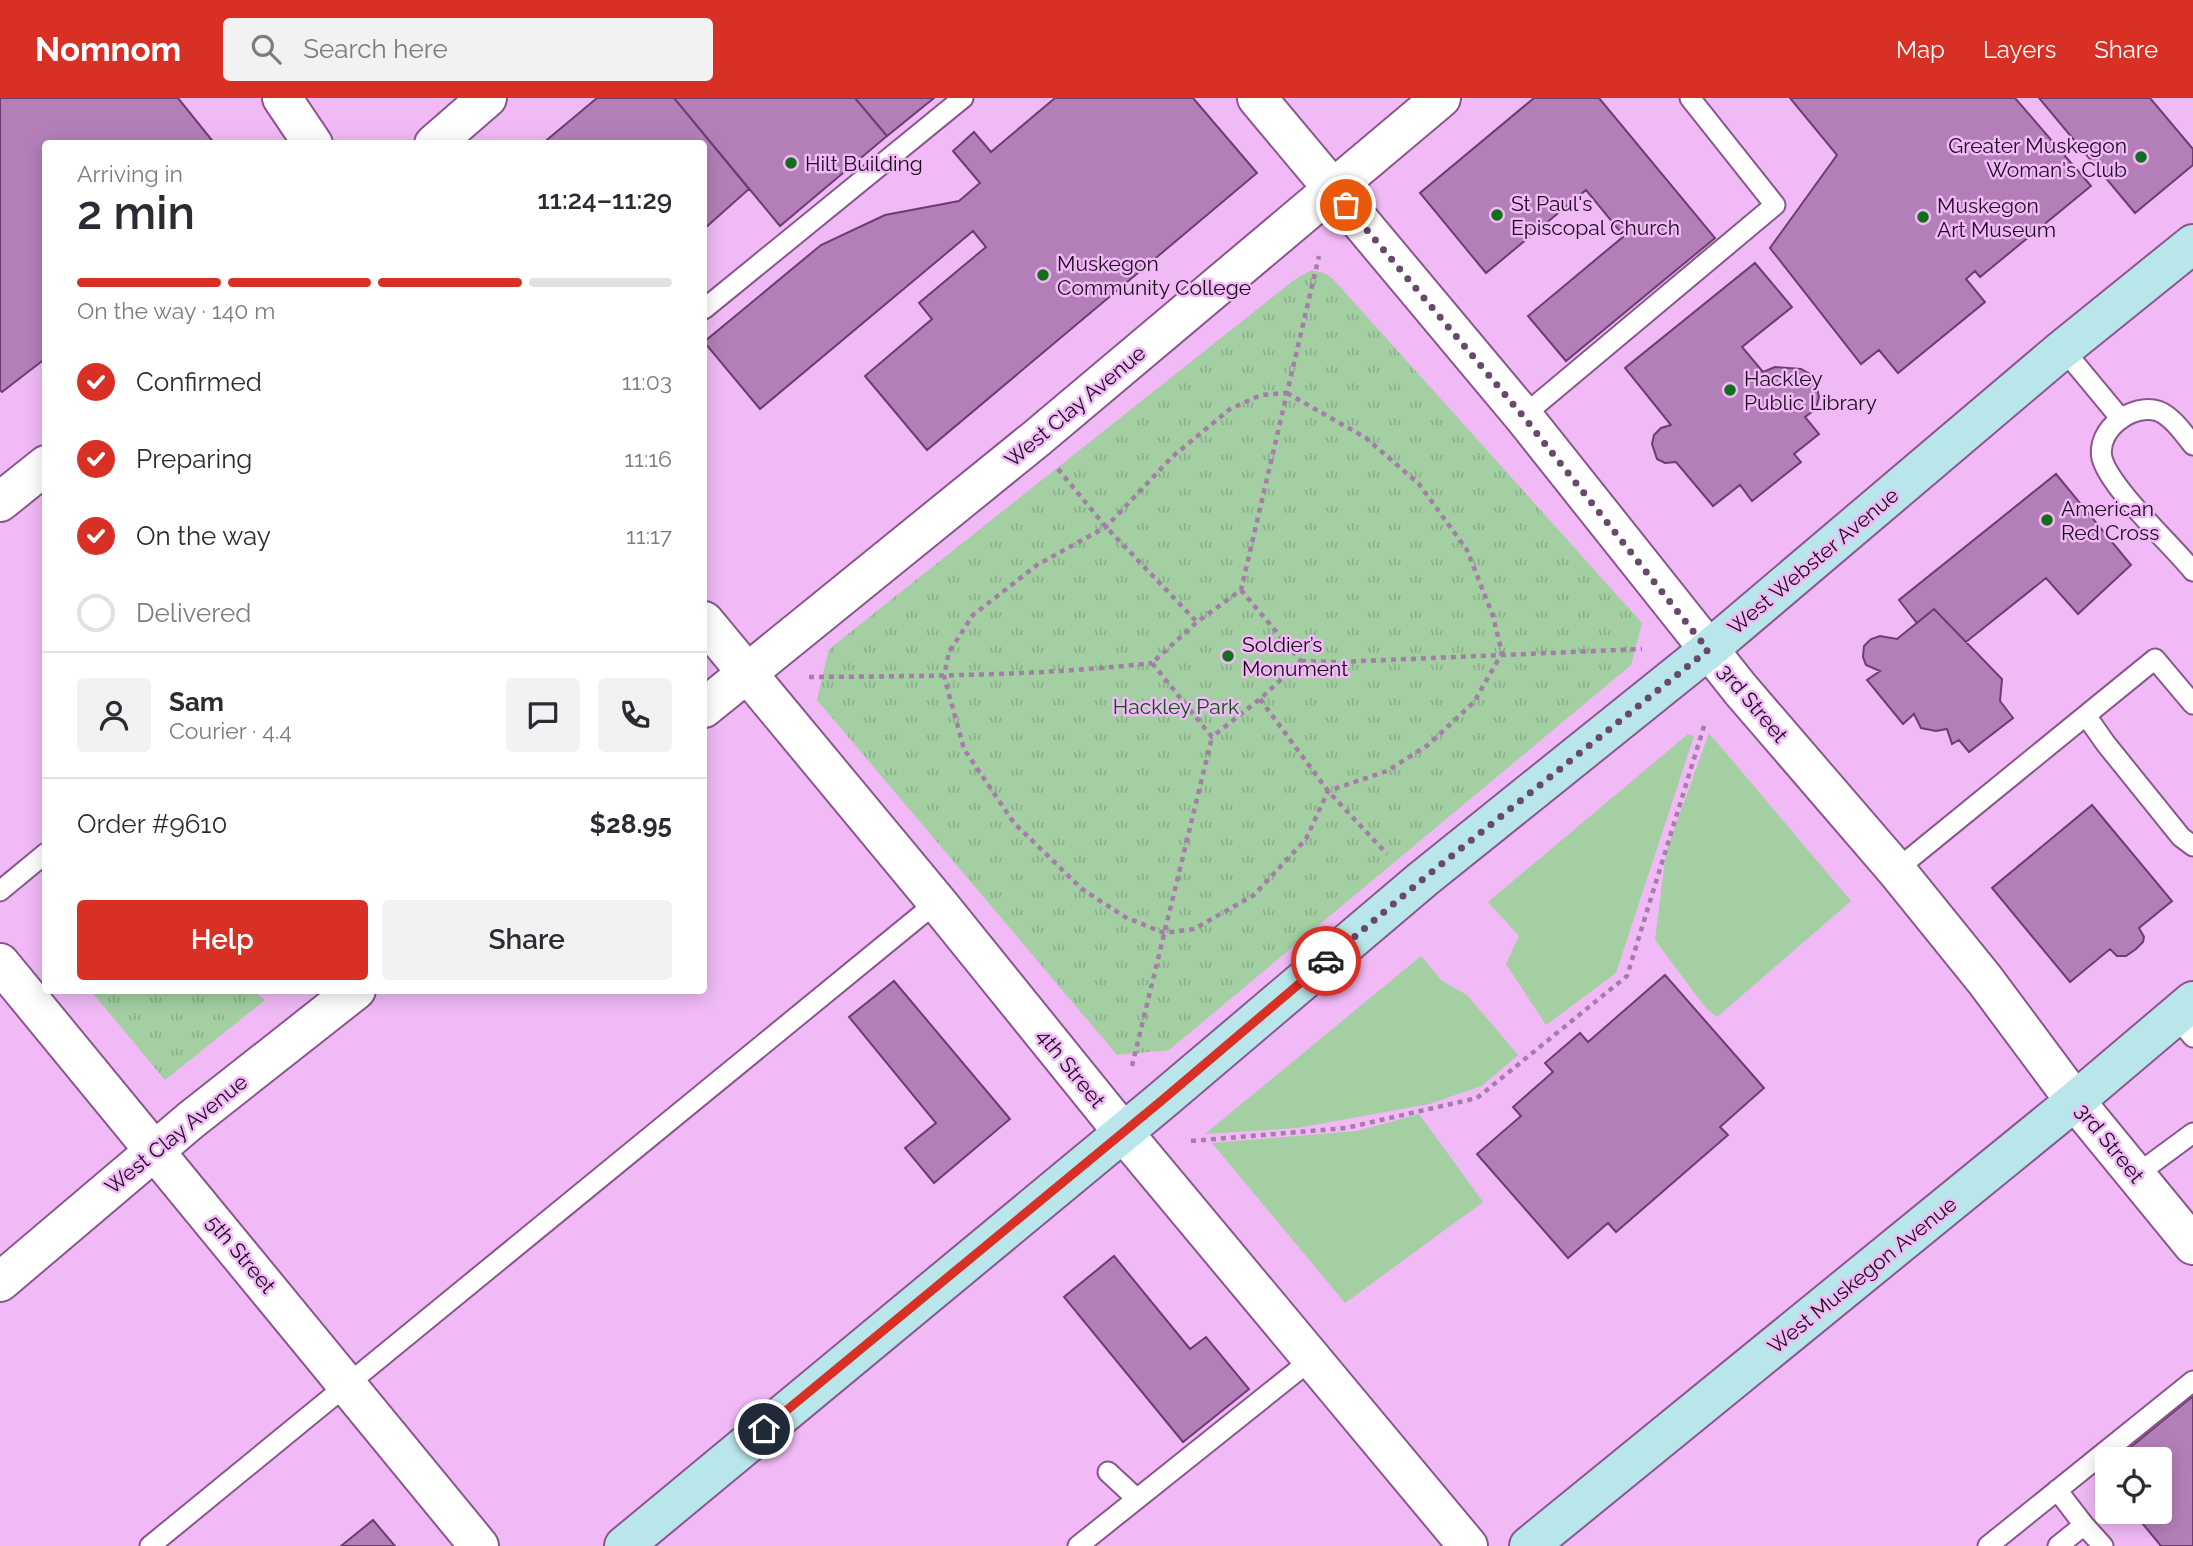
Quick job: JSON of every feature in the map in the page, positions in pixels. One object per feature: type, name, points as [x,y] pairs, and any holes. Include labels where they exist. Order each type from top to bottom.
[{"type":"main road","name":"West Webster Avenue","points":[[624,1546],[1160,1102],[1423,879],[1708,650],[2063,349],[2193,244]]},
{"type":"main road","name":"West Muskegon Avenue","points":[[1529,1546],[2075,1101],[2187,1018]]},
{"type":"street","points":[[282,98],[310,140]]},
{"type":"street","points":[[439,140],[487,98]]},
{"type":"street","name":"3rd Street","points":[[1257,98],[1523,416],[1708,650],[1896,870],[1985,980],[2075,1101],[2193,1245]]},
{"type":"street","name":"West Clay Avenue","points":[[707,706],[1037,438],[1441,98]]},
{"type":"street","points":[[0,502],[42,468]]},
{"type":"street","name":"4th Street","points":[[707,625],[1122,1131],[1468,1546]]},
{"type":"street","name":"5th Street","points":[[0,963],[348,1383],[479,1546]]},
{"type":"street","name":"West Clay Avenue","points":[[0,1282],[155,1150],[351,994]]},
{"type":"lane","points":[[707,307],[963,98]]},
{"type":"lane","points":[[1523,416],[1776,205],[1690,98]]},
{"type":"lane","points":[[2063,349],[2121,419]]},
{"type":"lane","points":[[2193,445],[2161,412],[2139,409],[2121,419],[2108,431],[2102,457],[2111,480],[2193,571]]},
{"type":"lane","points":[[1896,870],[2155,659],[2193,705]]},
{"type":"lane","points":[[2087,717],[2181,837],[2193,846]]},
{"type":"lane","points":[[0,891],[42,856]]},
{"type":"lane","points":[[150,1546],[937,902]]},
{"type":"lane","points":[[2136,1175],[2193,1133]]},
{"type":"lane","points":[[1078,1546],[1312,1359]]},
{"type":"lane","points":[[1988,1546],[2193,1381]]},
{"type":"lane","points":[[1108,1472],[1136,1498]]},
{"type":"lane","points":[[2057,1490],[2103,1546]]},
{"type":"lane","points":[[2058,1546],[2084,1525]]},
{"type":"path","points":[[809,677],[944,676],[1153,663],[1197,622],[1241,590],[1319,256]]},
{"type":"path","points":[[1287,393],[1366,438],[1419,484],[1468,550],[1493,617],[1502,653],[1474,702],[1428,745],[1387,771],[1328,791],[1306,839],[1254,895],[1194,929],[1164,933],[1125,917],[1082,889],[1014,823],[964,749],[944,676],[949,652],[974,615],[1037,565],[1106,527],[1172,457],[1230,409],[1261,396],[1287,393]]},
{"type":"path","points":[[1058,469],[1106,527],[1197,622]]},
{"type":"path","points":[[1241,590],[1301,661]]},
{"type":"path","points":[[1132,1066],[1212,737],[1260,699],[1301,661],[1338,662],[1642,649]]},
{"type":"path","points":[[1153,663],[1212,737]]},
{"type":"path","points":[[1260,699],[1328,791],[1387,854]]},
{"type":"path","points":[[1191,1141],[1346,1128],[1477,1098],[1627,976],[1705,723]]},
{"type":"green space","name":"Hackley Park","points":[[1311,270],[1324,273],[1333,279],[1642,623],[1631,665],[1169,1050],[1117,1055],[817,700],[829,649],[1294,280]]},
{"type":"green space","points":[[1709,733],[1851,901],[1717,1017],[1705,1007],[1655,940],[1666,852]]},
{"type":"green space","points":[[1688,734],[1694,736],[1616,973],[1546,1025],[1506,964],[1519,936],[1488,902]]},
{"type":"green space","points":[[1421,956],[1442,981],[1467,995],[1518,1055],[1482,1086],[1429,1104],[1297,1128],[1205,1134]]},
{"type":"green space","points":[[93,994],[258,994],[265,1000],[165,1080]]},
{"type":"green space","points":[[1419,1114],[1483,1202],[1345,1303],[1212,1143],[1357,1131]]},
{"type":"building","points":[[0,98],[178,98],[212,140],[42,140],[42,361],[2,392]]},
{"type":"building","points":[[597,98],[674,98],[749,189],[707,226],[707,140],[547,140]]},
{"type":"building","name":"Hilt Building","points":[[674,98],[855,98],[887,136],[780,226]]},
{"type":"building","points":[[855,98],[934,98],[887,136]]},
{"type":"building","name":"Muskegon Community College","points":[[1055,98],[1193,98],[1257,173],[927,450],[865,376],[932,319],[919,303],[986,247],[973,231],[760,409],[707,346],[707,340],[821,245],[885,215],[959,201],[980,183],[953,151],[974,132],[991,152]]},
{"type":"building","name":"St Paul's Episcopal Church","points":[[1534,98],[1599,98],[1715,238],[1566,361],[1528,316],[1624,236],[1586,190],[1486,273],[1420,193]]},
{"type":"building","name":"Muskegon Art Museum","points":[[1790,98],[2015,98],[2091,186],[1980,277],[1975,271],[1966,279],[1985,302],[1898,373],[1879,350],[1861,364],[1770,248],[1837,155]]},
{"type":"building","name":"Greater Muskegon Woman's Club","points":[[2039,98],[2150,98],[2193,149],[2193,165],[2135,213]]},
{"type":"building","name":"Hackley Public Library","points":[[1755,263],[1792,307],[1742,347],[1763,372],[1775,367],[1801,369],[1810,374],[1816,383],[1819,397],[1816,409],[1805,417],[1819,434],[1794,454],[1801,462],[1752,501],[1740,485],[1713,506],[1676,462],[1665,463],[1657,459],[1652,444],[1654,435],[1661,428],[1671,425],[1625,368]]},
{"type":"building","name":"American Red Cross","points":[[2056,474],[2131,565],[2078,614],[2046,578],[1966,642],[1934,609],[1917,623],[1899,600]]},
{"type":"building","points":[[1934,609],[2002,679],[2000,701],[2013,718],[1969,752],[1959,740],[1952,744],[1947,729],[1936,731],[1921,728],[1914,714],[1903,724],[1867,680],[1880,671],[1866,665],[1863,657],[1864,646],[1871,639],[1880,636],[1897,639]]},
{"type":"building","points":[[2092,805],[2172,901],[2139,928],[2144,937],[2136,949],[2126,956],[2117,956],[2110,949],[2070,982],[1992,888]]},
{"type":"building","points":[[1665,975],[1764,1088],[1720,1127],[1728,1135],[1616,1232],[1608,1223],[1568,1258],[1477,1154],[1521,1116],[1513,1107],[1553,1072],[1545,1063],[1580,1033],[1588,1042]]},
{"type":"building","points":[[894,981],[1010,1119],[934,1183],[905,1148],[936,1123],[849,1017]]},
{"type":"building","points":[[1114,1256],[1190,1349],[1206,1337],[1249,1389],[1183,1442],[1064,1297]]},
{"type":"building","points":[[2193,1396],[2193,1546],[2161,1546],[2143,1524],[2172,1524],[2172,1447],[2131,1447]]},
{"type":"building","points":[[373,1520],[395,1546],[341,1546]]},
{"type":"way so far","points":[[1326,961],[1423,879],[1708,650],[1523,416],[1346,205]]},
{"type":"place","name":"Greater Muskegon Woman's Club","points":[[2141,157]]},
{"type":"place","name":"Hilt Building","points":[[791,163]]},
{"type":"place","name":"St Paul's Episcopal Church","points":[[1497,215]]},
{"type":"place","name":"Muskegon Art Museum","points":[[1923,217]]},
{"type":"place","name":"Muskegon Community College","points":[[1043,275]]},
{"type":"place","name":"Hackley Public Library","points":[[1730,390]]},
{"type":"place","name":"American Red Cross","points":[[2047,520]]},
{"type":"place","name":"Soldier’s Monument","points":[[1228,656]]},
{"type":"route","points":[[764,1429],[1160,1102],[1326,961]]}]
